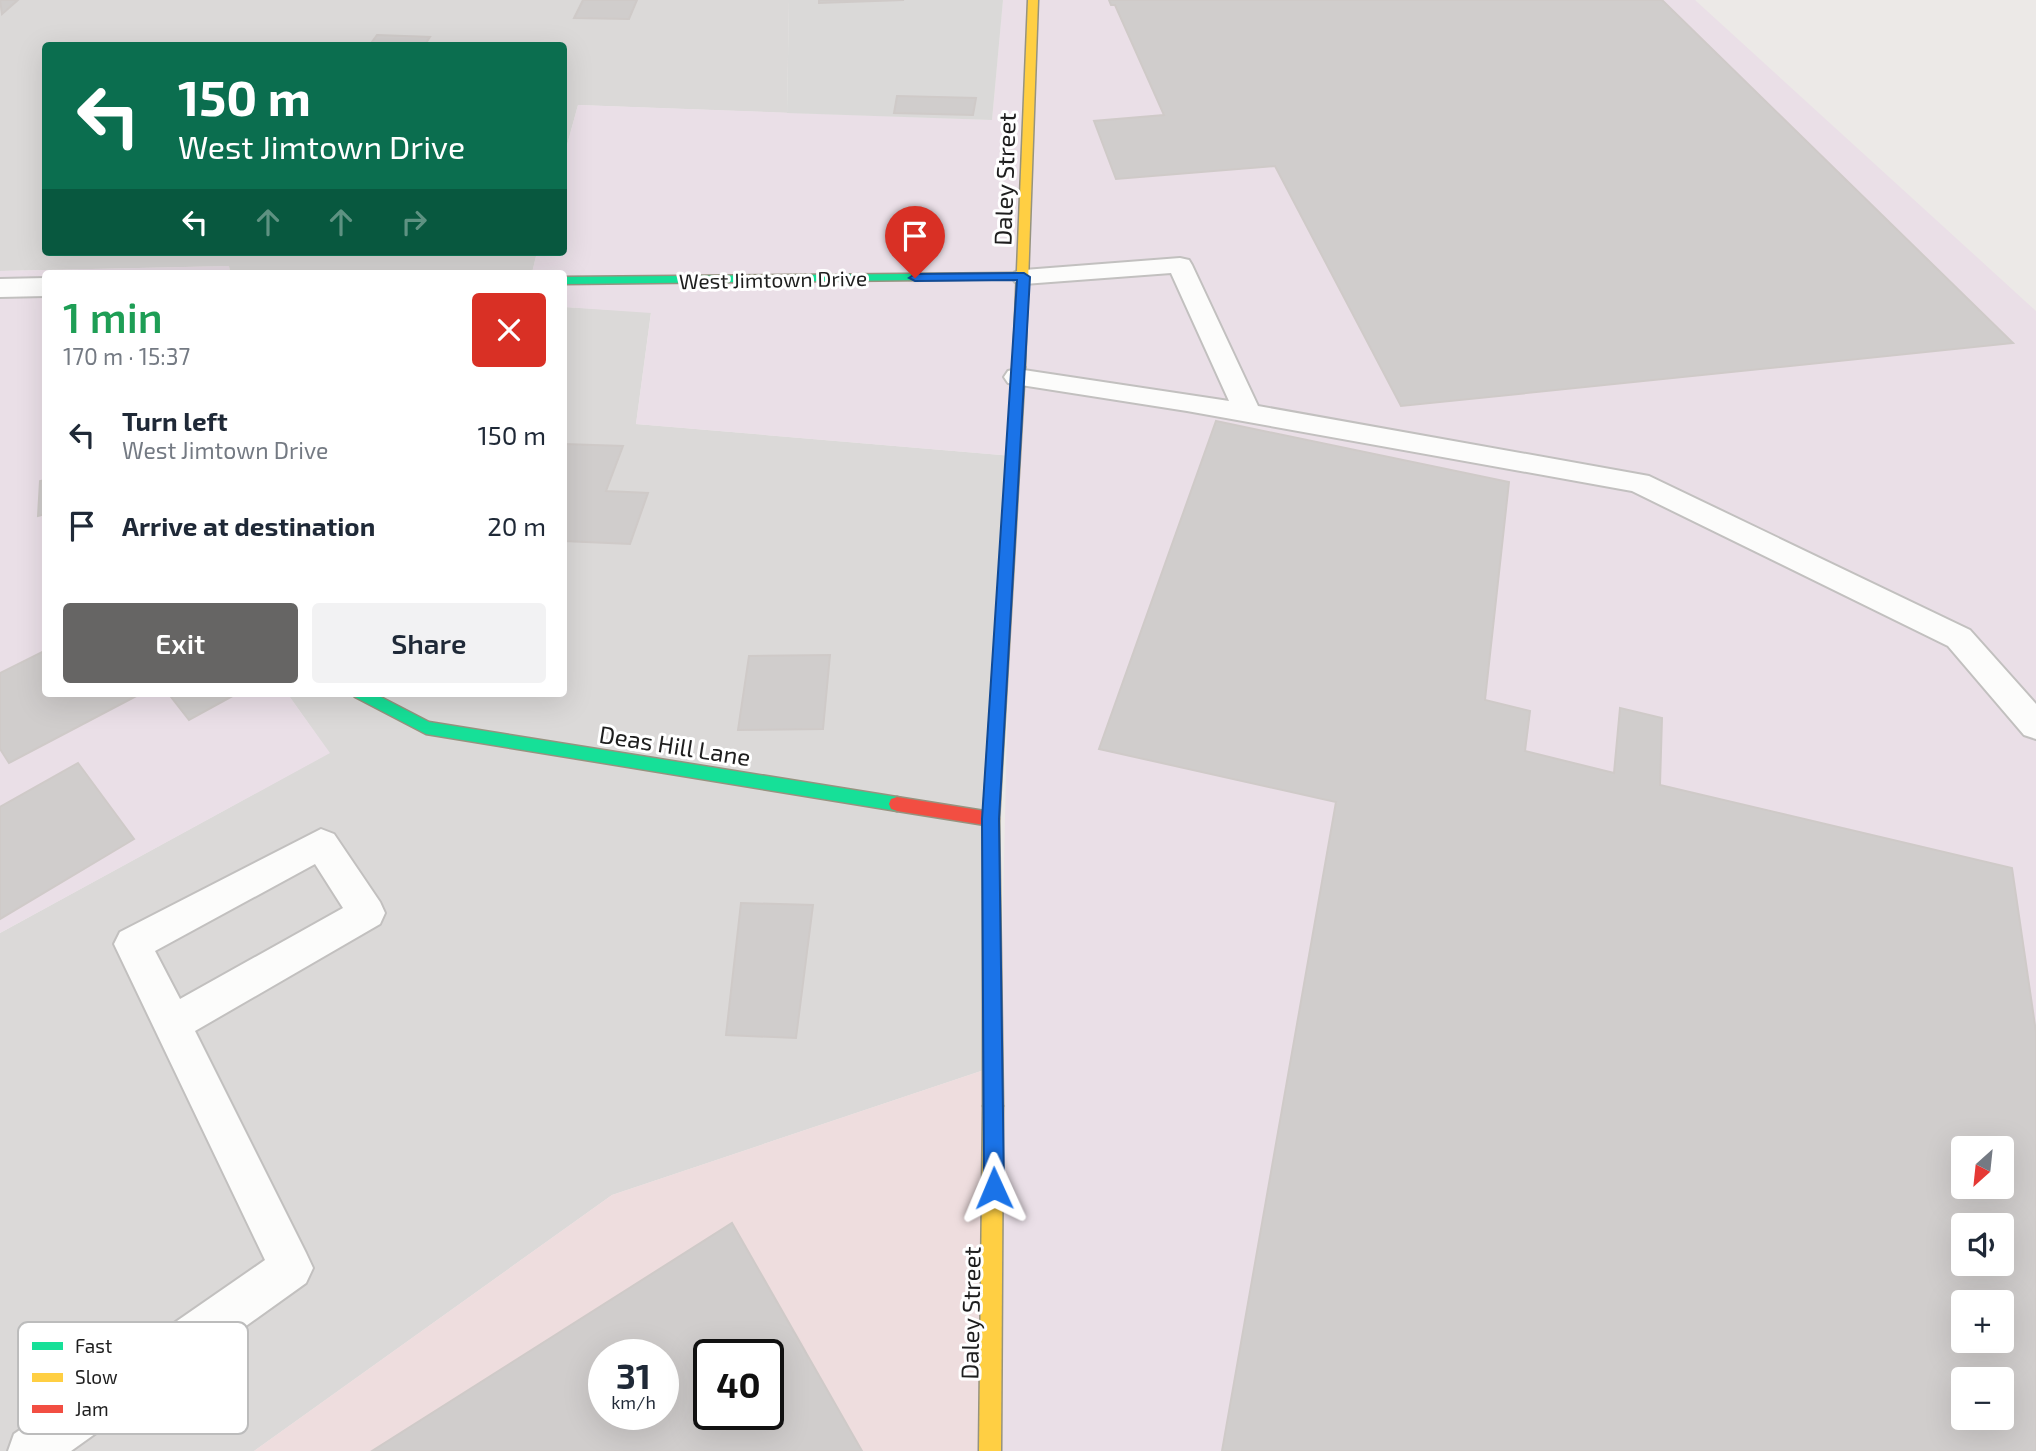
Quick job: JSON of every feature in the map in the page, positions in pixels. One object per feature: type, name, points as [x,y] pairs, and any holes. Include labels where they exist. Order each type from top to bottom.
[{"type":"street","name":"Daley Street","points":[[990,1451],[994,1213],[991,819],[1024,277],[1033,0]]},
{"type":"street","name":"West Jimtown Drive","points":[[567,281],[1024,277]]},
{"type":"street","points":[[0,288],[42,287]]},
{"type":"street","name":"Deas Hill Lane","points":[[368,697],[426,728],[991,819]]},
{"type":"lane","points":[[1024,277],[1180,265],[1248,413]]},
{"type":"lane","points":[[1017,377],[1248,413],[1639,483],[1959,638],[2036,726]]},
{"type":"lane","points":[[172,1024],[367,913],[321,844],[133,944],[172,1024],[291,1268],[214,1322]]},
{"type":"lane","points":[[31,1451],[55,1434]]},
{"type":"shaded area","points":[[0,0],[789,0],[787,113],[578,105],[567,145],[567,42],[42,42],[42,256],[536,256],[533,270],[230,270],[229,266],[0,271]]},
{"type":"shaded area","points":[[789,0],[1003,0],[992,120],[787,113]]},
{"type":"shaded area","points":[[1003,0],[1695,0],[2036,311],[2036,1451],[991,1451],[1013,456],[636,424],[651,313],[567,307],[567,270],[533,270],[536,256],[567,256],[567,145],[578,105],[992,120]]},
{"type":"shaded area","points":[[229,266],[230,270],[46,270]]},
{"type":"shaded area","points":[[42,270],[42,697],[290,697],[330,753],[0,933],[0,271]]},
{"type":"shaded area","points":[[567,307],[651,312],[636,424],[1013,456],[993,1067],[612,1195],[254,1451],[0,1451],[0,933],[329,753],[290,697],[567,697]]},
{"type":"shaded area","points":[[993,1067],[987,1451],[254,1451],[612,1195]]},
{"type":"building","points":[[0,0],[18,0],[2,14]]},
{"type":"building","points":[[583,0],[637,0],[629,19],[574,18]]},
{"type":"building","points":[[819,0],[904,0],[819,3]]},
{"type":"building","points":[[1109,0],[1662,0],[2013,343],[1401,406],[1275,166],[1116,179],[1094,121],[1164,115],[1115,5],[1111,5]]},
{"type":"building","points":[[377,35],[430,37],[427,42],[372,42]]},
{"type":"building","points":[[897,96],[976,98],[973,115],[894,113]]},
{"type":"building","points":[[1216,421],[1509,482],[1485,700],[1530,711],[1525,751],[1614,773],[1620,708],[1662,718],[1660,785],[2012,868],[2036,1032],[2036,1451],[1222,1451],[1336,802],[1099,749]]},
{"type":"building","points":[[567,444],[623,446],[606,491],[648,493],[630,544],[567,541]]},
{"type":"building","points":[[40,481],[42,515],[38,516]]},
{"type":"building","points":[[42,652],[42,697],[134,697],[9,763],[0,749],[0,673]]},
{"type":"building","points":[[830,655],[823,729],[738,730],[749,656]]},
{"type":"building","points":[[171,697],[231,697],[189,720]]},
{"type":"building","points":[[78,763],[134,839],[0,919],[0,807]]},
{"type":"building","points":[[741,903],[813,905],[796,1038],[726,1035]]},
{"type":"building","points":[[732,1223],[862,1451],[372,1451]]},
{"type":"traffic: fast","points":[[567,281],[1024,277]]},
{"type":"traffic: fast","points":[[993,1106],[991,819],[1019,367]]},
{"type":"traffic: fast","points":[[368,697],[426,728],[897,804]]},
{"type":"traffic: slow","points":[[1019,367],[1033,0]]},
{"type":"traffic: slow","points":[[990,1451],[993,1106]]},
{"type":"traffic: jam","points":[[897,804],[991,819]]},
{"type":"route","points":[[915,278],[1024,277],[991,819],[994,1188]]}]
